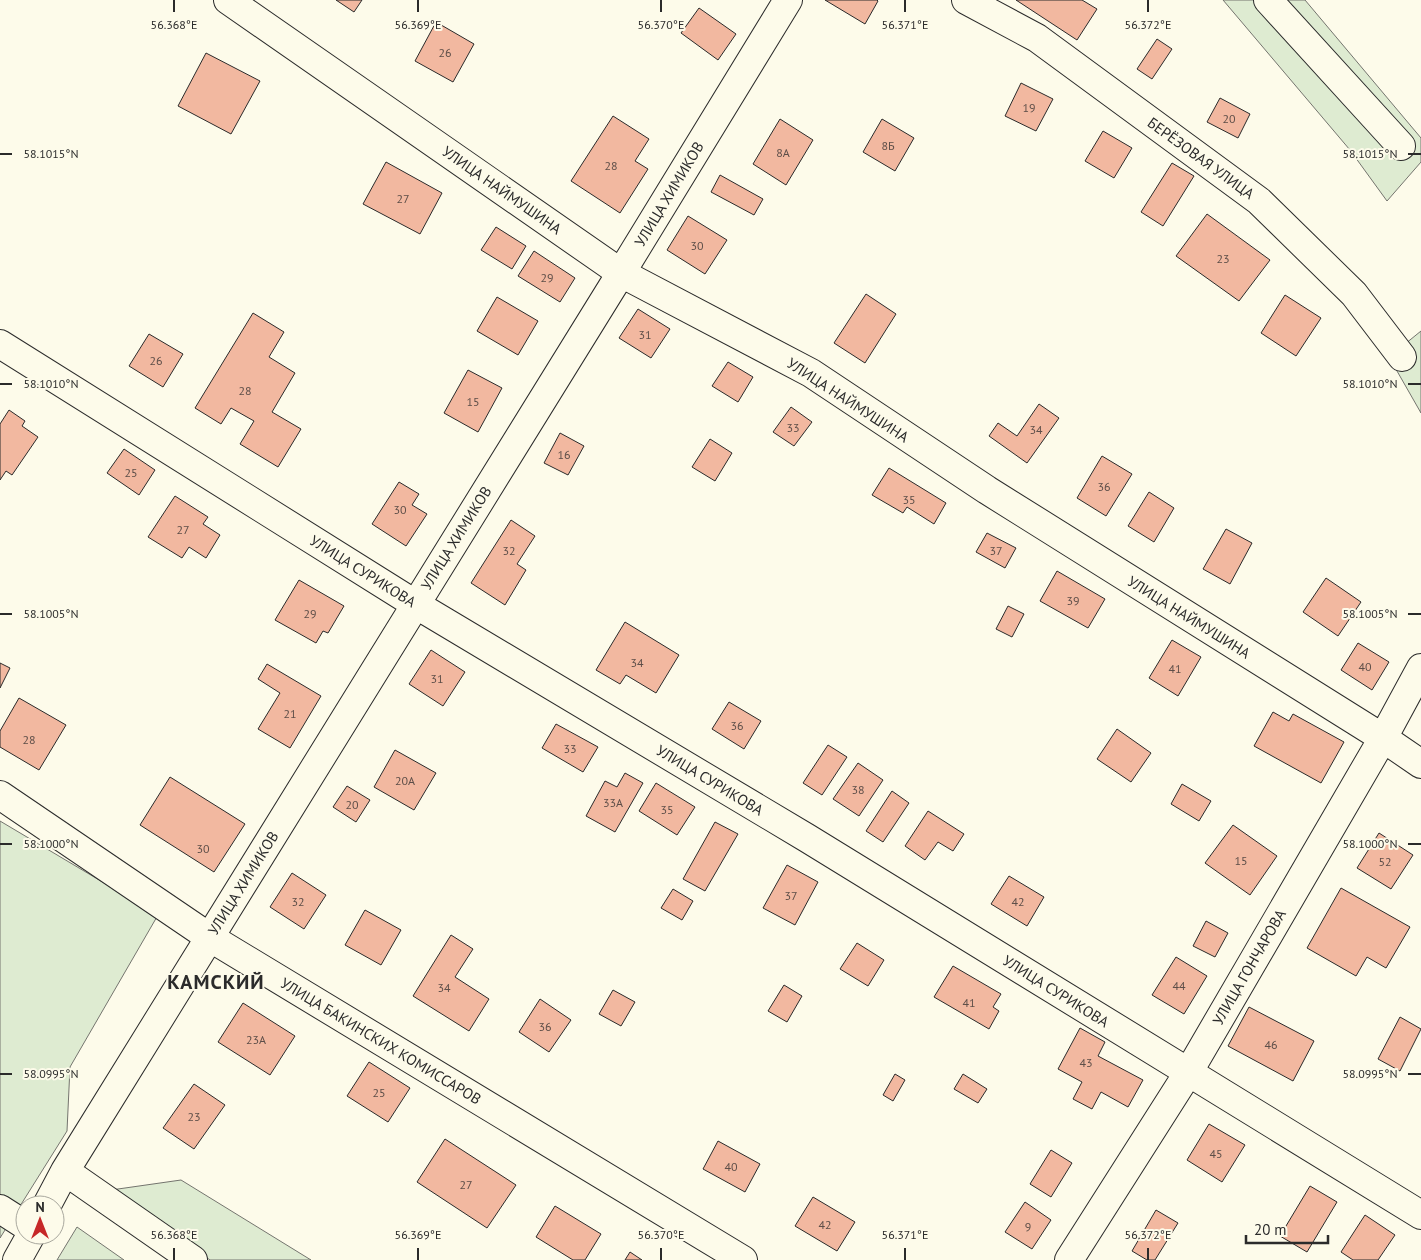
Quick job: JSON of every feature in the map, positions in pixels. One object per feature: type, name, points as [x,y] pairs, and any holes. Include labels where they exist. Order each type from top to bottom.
[{"type":"street","name":"УЛИЦА НАЙМУШИНА","points":[[228,0],[621,273],[811,373],[986,490],[1383,738],[1421,764]]},
{"type":"street","name":"УЛИЦА ХИМИКОВ","points":[[52,1195],[65,1170],[788,0]]},
{"type":"street","name":"БЕРЁЗОВАЯ УЛИЦА","points":[[966,0],[1037,38],[1260,201],[1354,294],[1402,357]]},
{"type":"street","points":[[1268,0],[1401,146]]},
{"type":"street","name":"УЛИЦА СУРИКОВА","points":[[0,344],[415,604],[807,838],[1421,1215]]},
{"type":"street","name":"УЛИЦА ГОНЧАРОВА","points":[[1069,1260],[1188,1073],[1383,738],[1421,668]]},
{"type":"street","name":"УЛИЦА БАКИНСКИХ КОМИССАРОВ","points":[[0,795],[209,937],[743,1260]]},
{"type":"street","points":[[65,1170],[193,1260]]},
{"type":"street","points":[[0,1209],[15,1219]]},
{"type":"street","points":[[18,1260],[26,1245]]},
{"type":"green space","points":[[1223,0],[1305,0],[1421,138],[1421,162],[1387,201],[1350,150]]},
{"type":"green space","points":[[1421,331],[1421,413],[1389,357]]},
{"type":"green space","points":[[0,821],[158,915],[70,1067],[67,1131],[27,1195],[15,1195],[15,1214],[0,1238]]},
{"type":"green space","points":[[181,1180],[311,1260],[210,1260],[111,1190]]},
{"type":"green space","points":[[77,1227],[124,1260],[57,1260]]},
{"type":"building","points":[[336,0],[362,0],[354,12]]},
{"type":"building","points":[[825,0],[877,0],[878,1],[865,24]]},
{"type":"building","points":[[1016,0],[1082,0],[1097,9],[1077,40]]},
{"type":"building","points":[[699,8],[736,34],[718,60],[681,33]]},
{"type":"building","points":[[436,22],[474,44],[453,82],[415,61]]},
{"type":"building","points":[[1157,39],[1172,49],[1152,79],[1137,69]]},
{"type":"building","points":[[206,53],[260,81],[231,134],[178,106]]},
{"type":"building","points":[[1021,83],[1053,99],[1036,131],[1005,116]]},
{"type":"building","points":[[1220,98],[1250,114],[1238,138],[1207,122]]},
{"type":"building","points":[[613,116],[649,139],[635,161],[648,169],[620,213],[571,181]]},
{"type":"building","points":[[780,119],[813,140],[786,185],[753,164]]},
{"type":"building","points":[[882,119],[914,138],[895,171],[863,152]]},
{"type":"building","points":[[1103,131],[1132,148],[1114,178],[1085,161]]},
{"type":"building","points":[[386,162],[442,193],[420,234],[363,204]]},
{"type":"building","points":[[1172,163],[1194,176],[1163,226],[1141,212]]},
{"type":"building","points":[[720,175],[763,199],[754,215],[711,192]]},
{"type":"building","points":[[1207,214],[1270,260],[1239,301],[1176,256]]},
{"type":"building","points":[[688,216],[727,240],[705,274],[667,250]]},
{"type":"building","points":[[496,227],[526,246],[512,269],[481,250]]},
{"type":"building","points":[[534,251],[575,278],[560,302],[518,276]]},
{"type":"building","points":[[866,294],[896,314],[865,363],[834,343]]},
{"type":"building","points":[[1285,295],[1321,318],[1296,356],[1261,333]]},
{"type":"building","points":[[497,297],[538,321],[518,355],[477,331]]},
{"type":"building","points":[[638,309],[670,329],[651,358],[619,338]]},
{"type":"building","points":[[253,313],[284,332],[269,357],[295,373],[272,412],[301,429],[278,467],[240,444],[254,421],[231,408],[221,424],[195,408]]},
{"type":"building","points":[[149,334],[183,354],[163,387],[129,366]]},
{"type":"building","points":[[728,362],[753,377],[738,402],[712,386]]},
{"type":"building","points":[[468,370],[502,388],[478,432],[444,413]]},
{"type":"building","points":[[1039,404],[1059,418],[1027,463],[989,436],[998,423],[1017,436]]},
{"type":"building","points":[[791,407],[812,422],[794,446],[773,432]]},
{"type":"building","points":[[9,410],[25,421],[22,426],[38,437],[12,475],[6,471],[0,480],[0,424]]},
{"type":"building","points":[[560,433],[584,446],[568,475],[544,463]]},
{"type":"building","points":[[710,439],[732,453],[715,481],[692,467]]},
{"type":"building","points":[[124,449],[155,470],[139,495],[107,473]]},
{"type":"building","points":[[1102,456],[1132,474],[1106,516],[1077,498]]},
{"type":"building","points":[[889,468],[946,503],[934,524],[907,507],[903,513],[872,495]]},
{"type":"building","points":[[399,482],[419,494],[412,505],[427,514],[406,546],[372,524]]},
{"type":"building","points":[[1149,492],[1174,508],[1154,542],[1128,526]]},
{"type":"building","points":[[175,496],[208,517],[203,524],[220,535],[206,558],[189,547],[182,558],[148,537]]},
{"type":"building","points":[[511,520],[535,536],[517,564],[526,570],[505,605],[471,583]]},
{"type":"building","points":[[1226,529],[1252,543],[1230,584],[1203,569]]},
{"type":"building","points":[[987,533],[1016,548],[1005,568],[976,552]]},
{"type":"building","points":[[1057,571],[1105,599],[1088,628],[1040,601]]},
{"type":"building","points":[[1326,578],[1361,602],[1338,636],[1303,612]]},
{"type":"building","points":[[299,580],[344,606],[328,633],[323,631],[316,643],[275,620]]},
{"type":"building","points":[[1008,606],[1024,614],[1012,637],[996,629]]},
{"type":"building","points":[[625,622],[679,655],[656,693],[626,675],[620,684],[596,670]]},
{"type":"building","points":[[1172,640],[1201,657],[1178,696],[1149,678]]},
{"type":"building","points":[[1358,643],[1389,662],[1372,690],[1341,670]]},
{"type":"building","points":[[431,650],[465,672],[443,706],[409,684]]},
{"type":"building","points":[[0,663],[10,668],[0,688]]},
{"type":"building","points":[[267,664],[321,696],[290,748],[258,729],[280,693],[258,679]]},
{"type":"building","points":[[19,698],[66,725],[39,770],[0,747],[0,731]]},
{"type":"building","points":[[729,702],[761,721],[744,749],[712,729]]},
{"type":"building","points":[[1273,712],[1289,721],[1293,714],[1344,742],[1321,783],[1254,746]]},
{"type":"building","points":[[556,724],[598,747],[583,772],[542,748]]},
{"type":"building","points":[[1117,729],[1151,753],[1131,782],[1097,759]]},
{"type":"building","points":[[828,745],[847,757],[822,795],[803,783]]},
{"type":"building","points":[[395,750],[436,773],[414,810],[374,787]]},
{"type":"building","points":[[858,763],[883,780],[859,816],[833,799]]},
{"type":"building","points":[[625,773],[643,783],[615,832],[586,816],[605,781],[617,787]]},
{"type":"building","points":[[170,777],[245,824],[214,872],[140,825]]},
{"type":"building","points":[[656,783],[695,807],[677,835],[639,811]]},
{"type":"building","points":[[1182,784],[1211,801],[1199,821],[1171,804]]},
{"type":"building","points":[[347,786],[370,800],[356,822],[333,807]]},
{"type":"building","points":[[892,791],[909,803],[883,842],[866,831]]},
{"type":"building","points":[[928,811],[964,834],[953,851],[938,842],[925,860],[905,846]]},
{"type":"building","points":[[715,822],[738,834],[705,891],[683,879]]},
{"type":"building","points":[[1233,825],[1277,856],[1250,895],[1205,863]]},
{"type":"building","points":[[1379,833],[1413,855],[1391,889],[1357,868]]},
{"type":"building","points":[[787,865],[818,882],[795,925],[763,908]]},
{"type":"building","points":[[292,873],[326,895],[304,929],[270,907]]},
{"type":"building","points":[[1009,876],[1044,897],[1027,926],[991,904]]},
{"type":"building","points":[[1341,888],[1410,927],[1386,968],[1367,957],[1356,976],[1307,948]]},
{"type":"building","points":[[673,889],[693,901],[682,920],[661,908]]},
{"type":"building","points":[[365,910],[401,930],[381,965],[345,945]]},
{"type":"building","points":[[1206,921],[1228,933],[1215,957],[1193,946]]},
{"type":"building","points":[[451,935],[473,949],[455,977],[489,999],[469,1031],[413,996]]},
{"type":"building","points":[[857,943],[884,960],[868,986],[840,969]]},
{"type":"building","points":[[1176,957],[1207,976],[1184,1014],[1152,995]]},
{"type":"building","points":[[953,966],[1001,994],[993,1007],[999,1011],[989,1029],[934,997]]},
{"type":"building","points":[[784,985],[802,996],[787,1022],[768,1011]]},
{"type":"building","points":[[613,990],[635,1002],[621,1026],[599,1014]]},
{"type":"building","points":[[540,999],[571,1020],[549,1052],[519,1032]]},
{"type":"building","points":[[243,1003],[295,1036],[270,1075],[218,1042]]},
{"type":"building","points":[[1249,1007],[1314,1041],[1293,1081],[1228,1046]]},
{"type":"building","points":[[1400,1017],[1421,1029],[1400,1071],[1378,1059]]},
{"type":"building","points":[[1080,1028],[1105,1042],[1098,1056],[1143,1080],[1128,1107],[1101,1092],[1092,1109],[1073,1099],[1082,1082],[1058,1069]]},
{"type":"building","points":[[369,1062],[410,1088],[388,1122],[347,1096]]},
{"type":"building","points":[[895,1074],[905,1080],[893,1101],[883,1095]]},
{"type":"building","points":[[963,1074],[987,1089],[978,1103],[954,1089]]},
{"type":"building","points":[[194,1084],[225,1105],[194,1149],[163,1128]]},
{"type":"building","points":[[1209,1124],[1245,1145],[1222,1182],[1187,1160]]},
{"type":"building","points":[[445,1139],[516,1185],[487,1228],[417,1182]]},
{"type":"building","points":[[718,1141],[760,1164],[745,1192],[703,1169]]},
{"type":"building","points":[[1051,1150],[1072,1163],[1051,1197],[1030,1184]]},
{"type":"building","points":[[1310,1186],[1337,1202],[1307,1252],[1280,1236]]},
{"type":"building","points":[[813,1197],[855,1222],[837,1251],[795,1226]]},
{"type":"building","points":[[1025,1202],[1051,1220],[1032,1249],[1005,1232]]},
{"type":"building","points":[[555,1206],[601,1234],[585,1260],[573,1260],[536,1237]]},
{"type":"building","points":[[1156,1210],[1178,1223],[1155,1260],[1147,1260],[1132,1251]]},
{"type":"building","points":[[1365,1215],[1395,1235],[1378,1260],[1353,1260],[1341,1252]]},
{"type":"building","points":[[630,1252],[642,1260],[625,1260]]},
{"type":"district","name":"КАМСКИЙ","points":[[216,982]]}]
